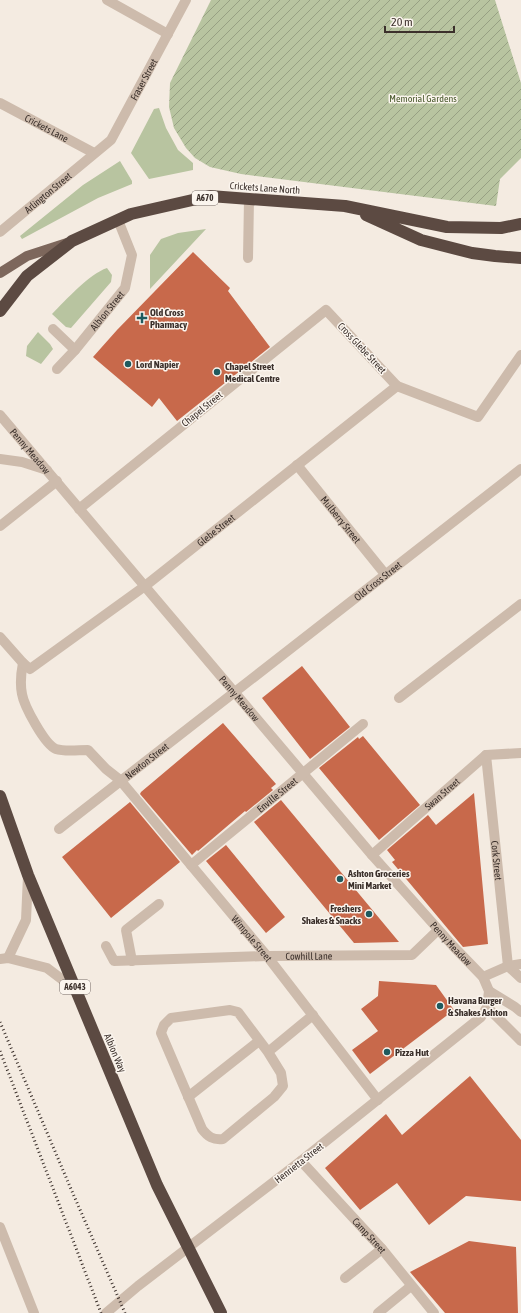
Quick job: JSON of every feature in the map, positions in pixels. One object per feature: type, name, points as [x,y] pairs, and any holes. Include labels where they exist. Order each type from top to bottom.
[{"type":"highway","name":"Crickets Lane North","points":[[0,312],[27,276],[72,241],[131,214],[210,196],[345,206],[447,227],[501,228],[521,224]]},
{"type":"highway","name":"Crickets Lane North","points":[[345,206],[421,240],[472,253],[521,258]]},
{"type":"highway","name":"Albion Way","points":[[0,796],[28,875],[155,1181],[221,1313]]},
{"type":"main road","name":"Crickets Lane North","points":[[0,273],[27,256],[72,241]]},
{"type":"street","points":[[107,0],[168,34]]},
{"type":"street","name":"Fraser Street","points":[[94,153],[111,140],[186,0]]},
{"type":"street","name":"Crickets Lane","points":[[0,103],[94,153]]},
{"type":"street","name":"Arlington Street","points":[[0,232],[94,153]]},
{"type":"street","points":[[248,258],[250,199]]},
{"type":"street","name":"Albion Street","points":[[57,369],[75,350],[125,288],[132,255],[118,220]]},
{"type":"street","name":"Cross Glebe Street","points":[[326,310],[397,386]]},
{"type":"street","name":"Chapel Street","points":[[79,509],[326,310]]},
{"type":"street","points":[[54,329],[75,350]]},
{"type":"street","points":[[397,386],[478,417],[521,355]]},
{"type":"street","name":"Glebe Street","points":[[26,666],[145,586],[397,386]]},
{"type":"street","name":"Penny Meadow","points":[[0,415],[372,855],[438,930],[483,978],[489,991]]},
{"type":"street","points":[[0,459],[22,462],[47,470]]},
{"type":"street","name":"Mulberry Street","points":[[297,465],[385,574]]},
{"type":"street","name":"Old Cross Street","points":[[234,692],[521,469]]},
{"type":"street","points":[[0,526],[56,481]]},
{"type":"street","points":[[399,698],[521,604]]},
{"type":"street","points":[[0,637],[26,666]]},
{"type":"street","name":"Wimpole Street","points":[[26,666],[21,673],[22,696],[26,707],[47,741],[56,749],[88,750],[106,769],[120,780],[267,956],[378,1100]]},
{"type":"street","name":"Newton Street","points":[[59,829],[234,692]]},
{"type":"street","name":"Enville Street","points":[[191,865],[363,724]]},
{"type":"street","points":[[486,755],[521,753]]},
{"type":"street","name":"Swan Street","points":[[372,855],[486,755]]},
{"type":"street","name":"Cork Street","points":[[486,755],[508,966]]},
{"type":"street","points":[[28,875],[26,920],[4,958],[47,968],[76,990]]},
{"type":"street","points":[[132,961],[126,930],[159,904]]},
{"type":"street","name":"Cowhill Lane","points":[[106,946],[114,961],[267,956],[412,955],[438,930]]},
{"type":"street","points":[[483,978],[508,966],[521,964]]},
{"type":"street","points":[[508,966],[521,978]]},
{"type":"street","points":[[521,1012],[516,1007],[489,991],[487,1007],[521,1041]]},
{"type":"street","name":"Henrietta Street","points":[[106,1313],[138,1286],[301,1161],[472,1025],[481,1017],[487,1007]]},
{"type":"street","points":[[230,1010],[238,1012],[259,1041],[281,1073],[283,1086],[274,1097],[223,1139],[214,1140],[207,1136],[202,1129],[188,1097],[161,1033],[164,1025],[171,1018],[230,1010]]},
{"type":"street","points":[[268,1052],[313,1015]]},
{"type":"street","points":[[188,1097],[259,1041]]},
{"type":"street","name":"Camp Street","points":[[301,1161],[382,1249],[434,1313]]},
{"type":"street","points":[[0,1228],[34,1313]]},
{"type":"street","points":[[345,1278],[382,1249]]},
{"type":"street","points":[[378,1313],[411,1286]]},
{"type":"green space","name":"Memorial Gardens","points":[[211,0],[495,0],[521,83],[521,158],[500,179],[496,206],[241,174],[210,167],[195,158],[186,148],[174,128],[169,107],[170,83]]},
{"type":"green space","points":[[159,108],[166,128],[178,150],[193,163],[193,170],[149,179],[131,153],[154,109]]},
{"type":"green space","points":[[120,161],[132,181],[132,184],[98,198],[22,239],[20,236],[83,185]]},
{"type":"green space","points":[[206,229],[150,289],[150,255],[161,239],[178,233]]},
{"type":"green space","points":[[107,268],[112,275],[111,282],[71,328],[66,327],[52,314],[85,282],[100,271]]},
{"type":"green space","points":[[38,332],[53,349],[41,364],[26,356],[27,346]]},
{"type":"building","points":[[193,252],[230,288],[228,291],[270,347],[177,421],[159,398],[152,407],[93,357],[117,330]]},
{"type":"building","points":[[302,666],[350,727],[310,759],[262,698]]},
{"type":"building","points":[[223,723],[276,784],[271,788],[273,790],[192,855],[140,794]]},
{"type":"building","points":[[363,736],[420,805],[379,840],[319,768],[358,737],[359,739]]},
{"type":"building","points":[[474,793],[488,944],[463,947],[392,862],[395,860],[387,850],[428,815],[436,825]]},
{"type":"building","points":[[281,800],[399,942],[354,943],[254,822]]},
{"type":"building","points":[[130,802],[180,862],[111,918],[62,857]]},
{"type":"building","points":[[226,845],[285,917],[266,933],[206,861]]},
{"type":"building","points":[[379,981],[436,985],[454,1010],[370,1074],[352,1050],[378,1031],[361,1009],[378,996]]},
{"type":"building","points":[[470,1076],[521,1140],[521,1201],[466,1196],[429,1225],[397,1183],[360,1210],[325,1168],[386,1114],[402,1135]]},
{"type":"building","points":[[469,1241],[516,1247],[518,1313],[445,1313],[410,1272]]},
{"type":"railway","points":[[0,1022],[125,1313]]},
{"type":"railway","points":[[0,1051],[101,1313]]},
{"type":"place","name":"Old Cross Pharmacy","points":[[142,318]]},
{"type":"place","name":"Lord Napier","points":[[128,364]]},
{"type":"place","name":"Chapel Street Medical Centre","points":[[217,372]]},
{"type":"place","name":"Ashton Groceries Mini Market","points":[[340,879]]},
{"type":"place","name":"Freshers Shakes & Snacks","points":[[369,914]]},
{"type":"place","name":"Havana Burger & Shakes Ashton","points":[[440,1006]]},
{"type":"place","name":"Pizza Hut","points":[[387,1052]]}]
